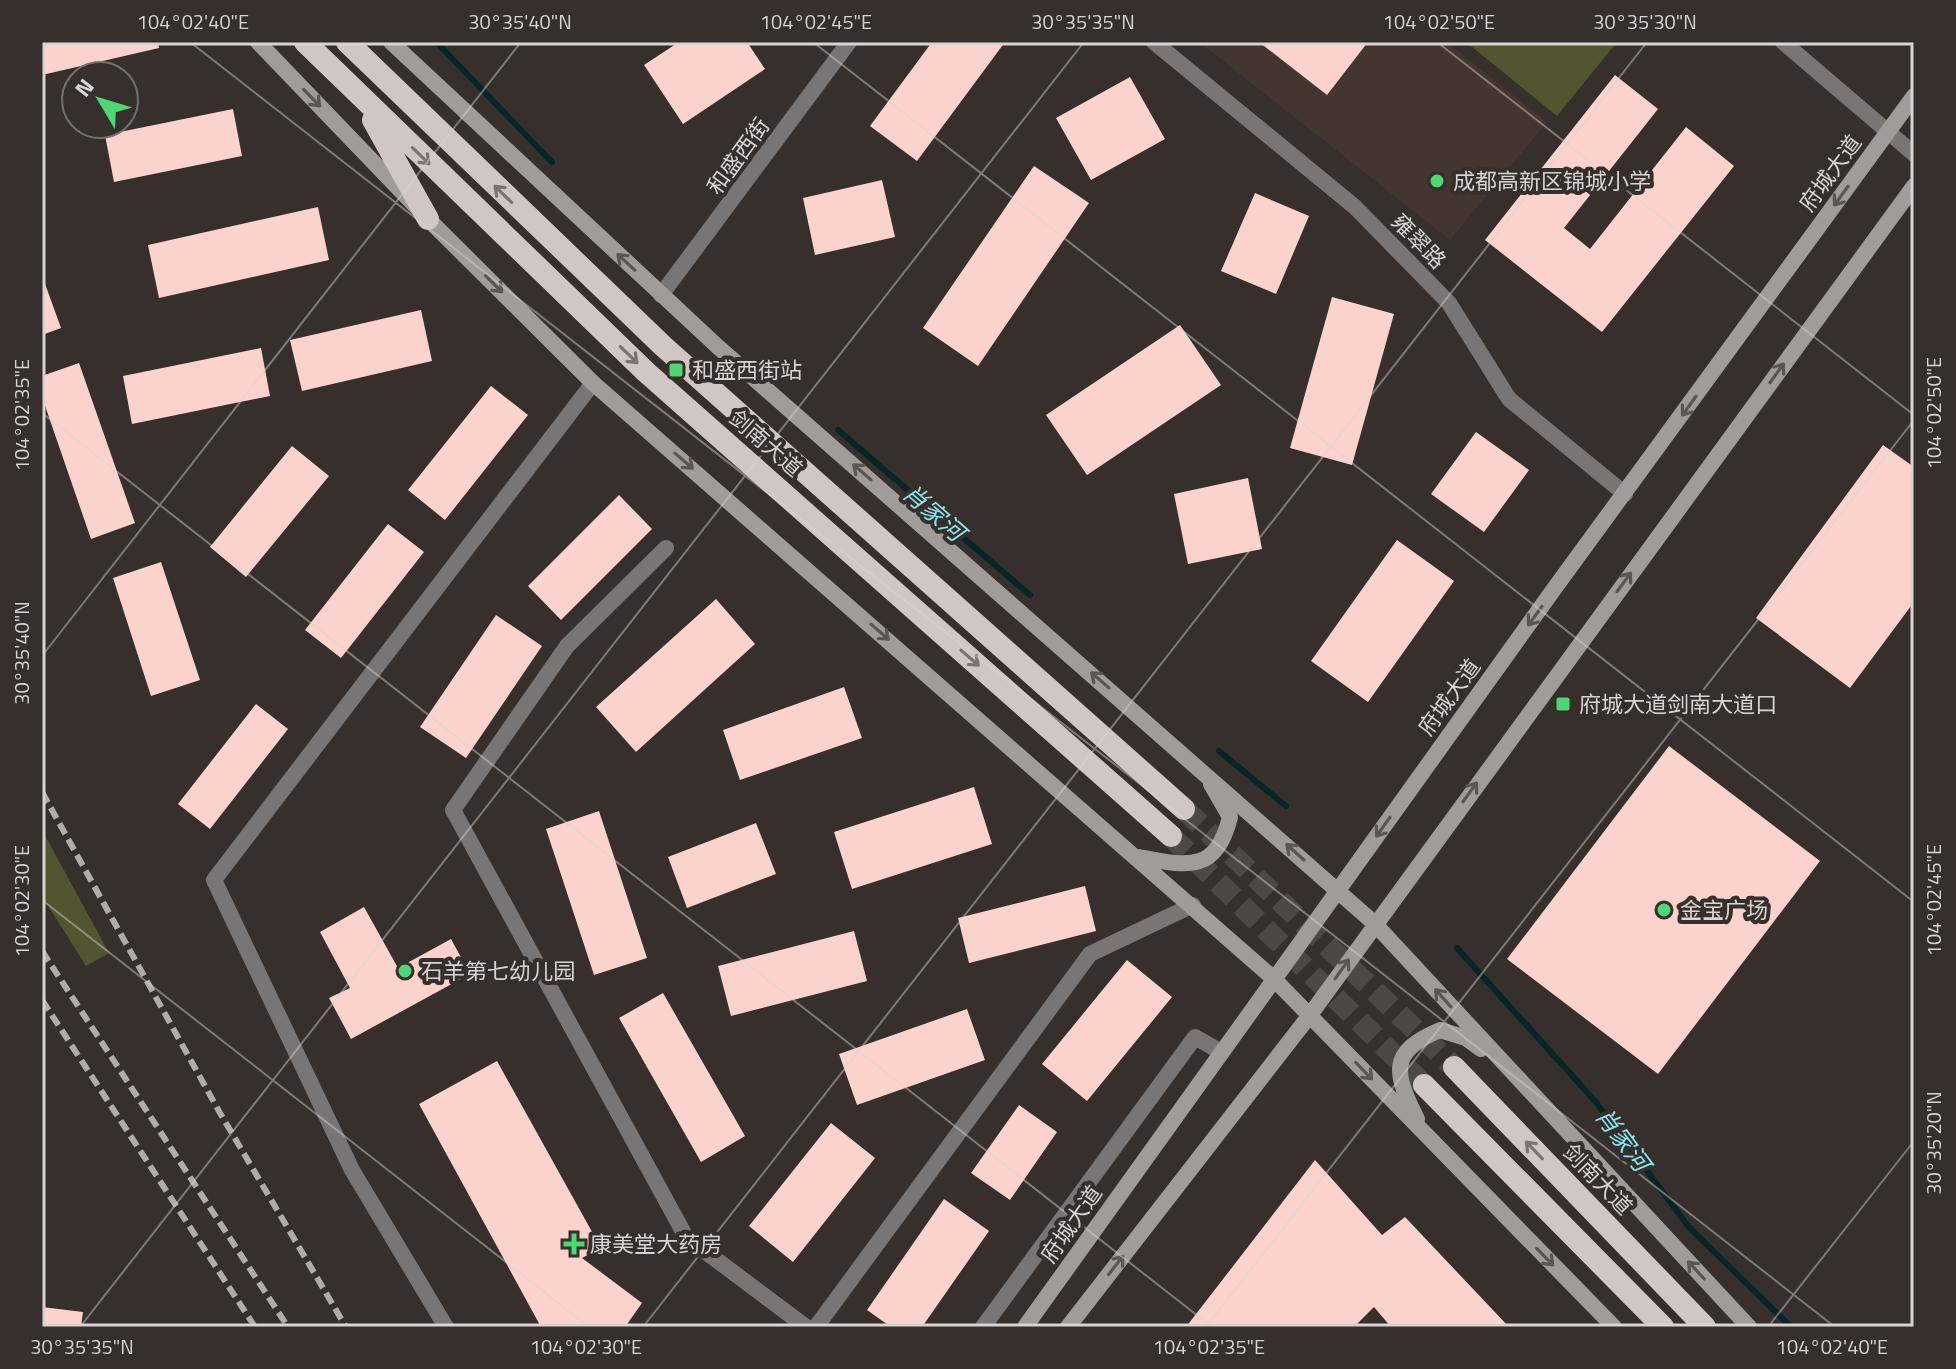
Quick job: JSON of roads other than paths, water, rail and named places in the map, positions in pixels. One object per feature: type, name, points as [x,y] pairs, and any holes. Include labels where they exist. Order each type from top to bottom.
[{"type":"highway","name":"剑南大道","points":[[305,42],[646,372],[1171,836]]},
{"type":"highway","name":"剑南大道","points":[[347,42],[663,346],[1184,809]]},
{"type":"highway","points":[[366,42],[407,102]]},
{"type":"highway","points":[[360,98],[428,219]]},
{"type":"highway","name":"剑南大道","points":[[1454,1067],[1705,1327]]},
{"type":"highway","points":[[1424,1085],[1663,1327]]},
{"type":"main road","points":[[258,42],[428,219],[593,383],[1273,978],[1614,1327]]},
{"type":"main road","points":[[391,42],[661,295],[1374,923],[1749,1327]]},
{"type":"main road","name":"府城大道","points":[[1025,1327],[1273,978],[1914,96]]},
{"type":"main road","points":[[1068,1327],[1310,1015],[1374,923],[1914,186]]},
{"type":"main road","points":[[1138,857],[1183,866],[1202,862],[1214,852],[1225,837],[1230,817],[1204,771]]},
{"type":"main road","points":[[1427,1136],[1398,1075],[1401,1058],[1413,1041],[1440,1030],[1466,1038],[1502,1063]]},
{"type":"street","name":"和盛西街","points":[[661,295],[849,42]]},
{"type":"street","name":"雍翠路","points":[[1154,42],[1355,207],[1449,303],[1509,399],[1625,494]]},
{"type":"street","points":[[1783,42],[1914,154]]},
{"type":"street","points":[[446,1327],[352,1170],[214,880],[593,383]]},
{"type":"street","points":[[666,548],[567,646],[453,810],[686,1237],[806,1327]]},
{"type":"street","points":[[816,1327],[1090,954],[1193,905]]},
{"type":"street","points":[[983,1327],[1195,1037],[1221,1052]]},
{"type":"waterway","name":"肖家河","points":[[436,42],[552,162]]},
{"type":"waterway","name":"肖家河","points":[[838,430],[1030,595]]},
{"type":"waterway","name":"肖家河","points":[[1219,751],[1286,806]]},
{"type":"waterway","name":"肖家河","points":[[1457,948],[1595,1101],[1688,1226],[1791,1327]]},
{"type":"tunnel","points":[[1184,809],[1454,1067]]},
{"type":"tunnel","points":[[1171,836],[1424,1085]]},
{"type":"railway","points":[[42,792],[220,1113],[346,1327]]},
{"type":"railway","points":[[42,951],[288,1327]]},
{"type":"railway","points":[[42,1000],[255,1327]]},
{"type":"place","name":"成都高新区锦城小学","points":[[1437,181]]},
{"type":"place","name":"和盛西街站","points":[[676,370]]},
{"type":"place","name":"府城大道剑南大道口","points":[[1563,704]]},
{"type":"place","name":"金宝广场","points":[[1664,910]]},
{"type":"place","name":"石羊第七幼儿园","points":[[405,971]]},
{"type":"place","name":"康美堂大药房","points":[[574,1244]]}]
